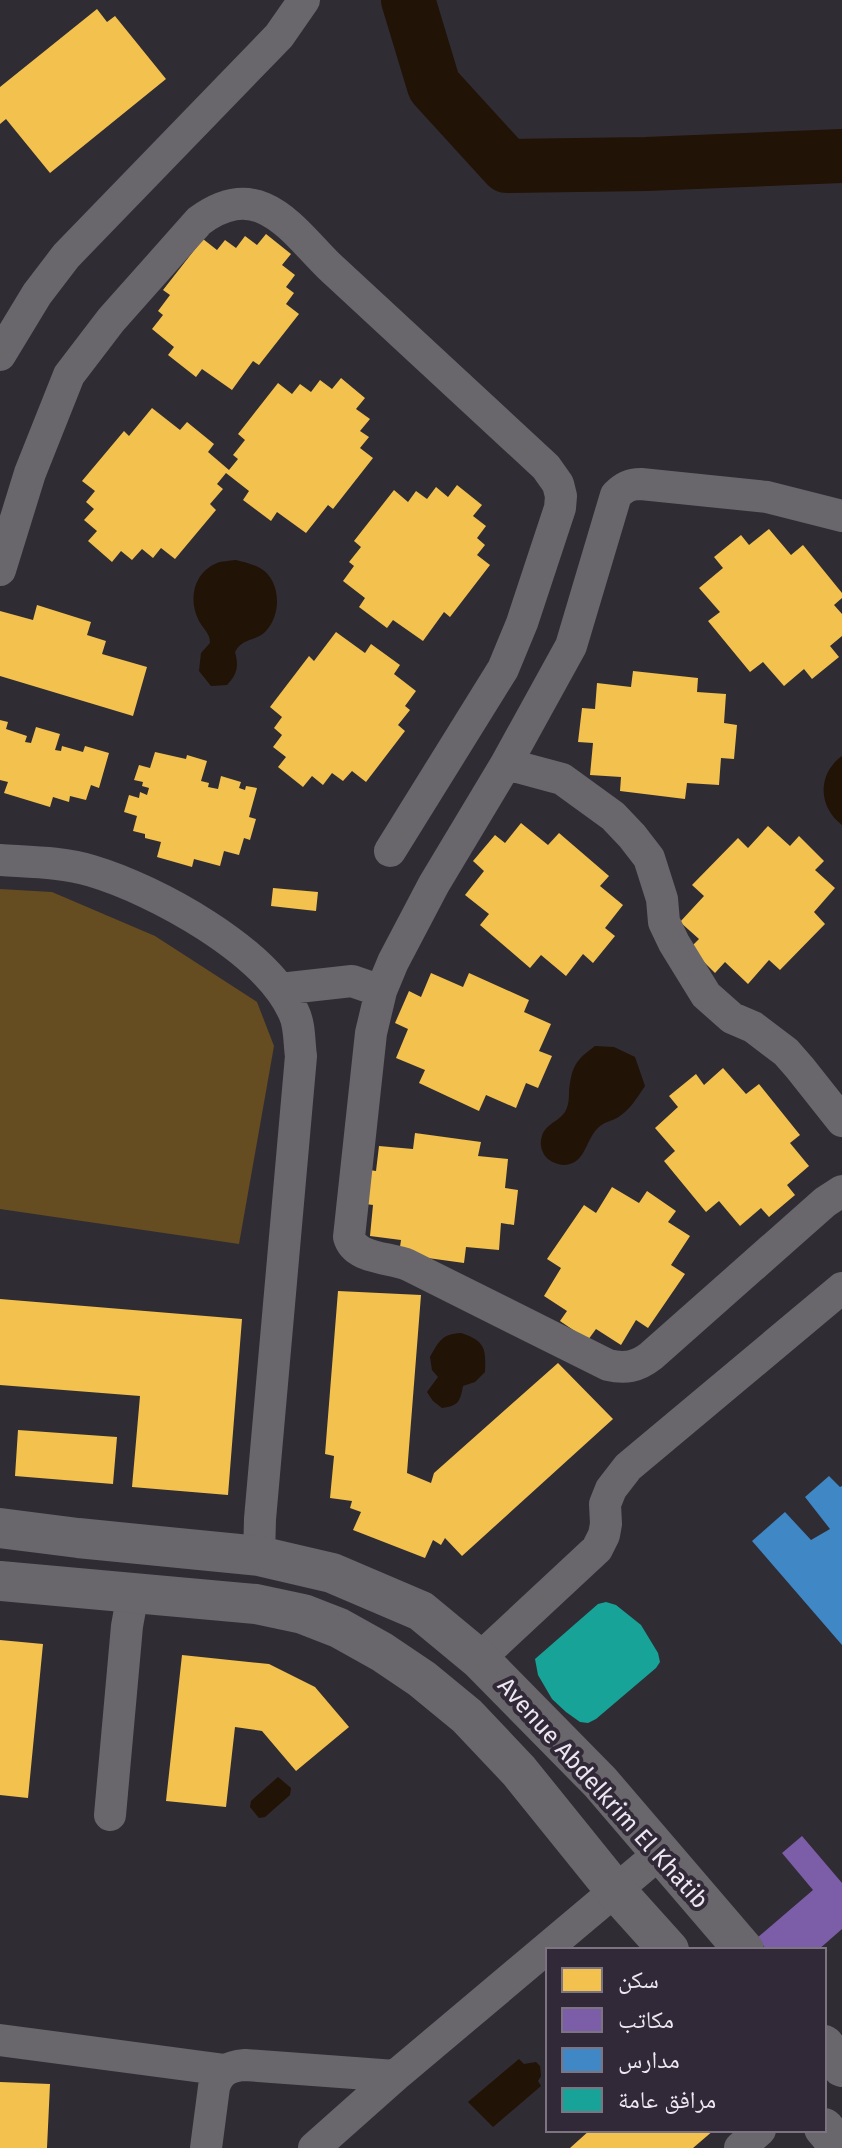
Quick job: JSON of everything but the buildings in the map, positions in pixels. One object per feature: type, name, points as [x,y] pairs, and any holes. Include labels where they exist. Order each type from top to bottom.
[{"type":"street","points":[[0,355],[37,294],[66,256],[279,36],[304,0]]},
{"type":"street","points":[[1,564],[30,473],[69,375],[104,328],[199,221],[210,213],[237,205],[251,205],[278,214],[329,266],[546,467],[558,484],[561,496],[557,519],[508,658],[390,851]]},
{"type":"street","points":[[842,516],[767,497],[641,484],[631,484],[616,495],[571,646],[506,764],[434,884],[381,991],[371,1033],[349,1237],[354,1248],[362,1253],[408,1265],[608,1365],[629,1367],[641,1364],[825,1202],[842,1191]]},
{"type":"street","points":[[506,764],[562,779],[613,816],[632,836],[649,858],[662,899],[664,922],[706,995],[732,1018],[753,1027],[786,1052],[842,1121]]},
{"type":"street","points":[[0,860],[89,870],[165,902],[234,943],[280,989],[296,1015],[301,1056],[259,1556]]},
{"type":"street","points":[[280,989],[352,981],[381,991]]},
{"type":"street","points":[[479,1659],[597,1549],[606,1524],[605,1504],[611,1489],[628,1467],[842,1288]]},
{"type":"street","name":"Avenue Abdelkrim El Khatib","points":[[0,1528],[259,1556],[332,1573],[421,1611],[479,1659],[600,1782],[742,1948]]},
{"type":"street","name":"Avenue Abdelkrim El Khatib","points":[[0,1581],[256,1604],[303,1614],[339,1628],[422,1679],[467,1716],[519,1771],[615,1890],[667,1948]]},
{"type":"street","points":[[110,1815],[127,1626],[133,1593]]},
{"type":"street","points":[[546,1948],[660,1853]]},
{"type":"street","points":[[314,2148],[546,1948]]},
{"type":"street","points":[[0,2040],[225,2070]]},
{"type":"street","points":[[826,2047],[842,2067]]},
{"type":"street","points":[[206,2148],[216,2078],[232,2066],[395,2076]]},
{"type":"street","points":[[826,2130],[841,2148]]},
{"type":"street","points":[[740,2148],[758,2132]]},
{"type":"shaded area","points":[[236,560],[267,573],[275,589],[277,607],[266,631],[238,647],[235,652],[235,674],[227,685],[211,686],[199,671],[201,653],[210,643],[196,613],[195,588],[209,568],[219,562]]},
{"type":"shaded area","points":[[842,756],[842,825],[828,809],[824,790],[828,772]]},
{"type":"shaded area","points":[[0,889],[52,892],[155,936],[257,1002],[274,1046],[239,1244],[0,1209]]},
{"type":"shaded area","points":[[595,1046],[614,1047],[635,1057],[645,1086],[625,1112],[595,1131],[578,1160],[565,1165],[556,1164],[544,1154],[542,1136],[566,1110],[573,1070]]},
{"type":"shaded area","points":[[461,1333],[482,1346],[485,1372],[475,1382],[463,1386],[460,1399],[455,1404],[442,1408],[427,1392],[438,1377],[432,1370],[430,1357],[442,1339]]},
{"type":"shaded area","points":[[278,1777],[291,1788],[290,1795],[265,1817],[259,1818],[250,1807],[251,1801]]},
{"type":"shaded area","points":[[519,2059],[524,2064],[536,2062],[540,2066],[538,2081],[541,2086],[493,2127],[468,2102]]},
{"type":"waterway","points":[[408,0],[434,86],[507,166],[842,156]]}]
